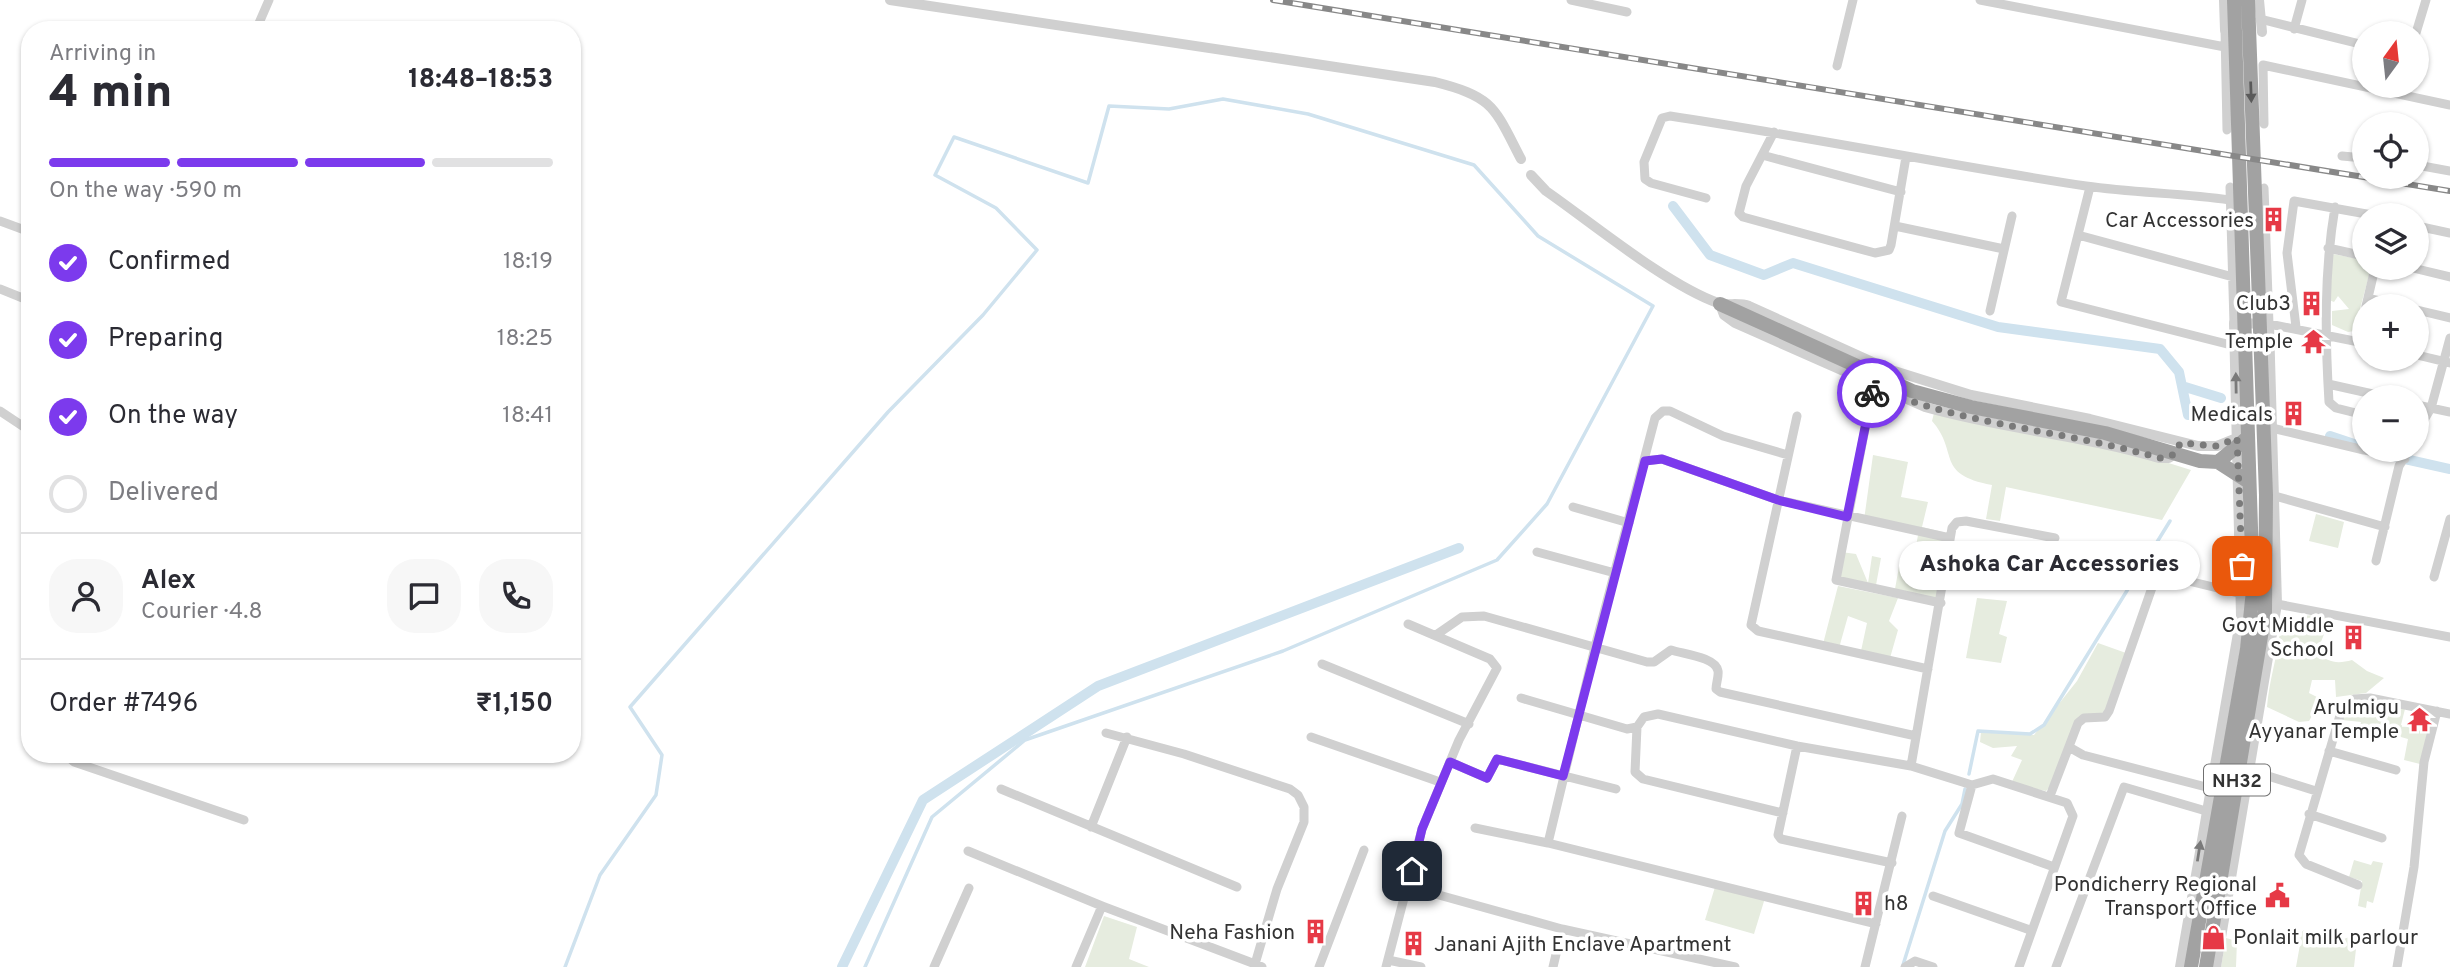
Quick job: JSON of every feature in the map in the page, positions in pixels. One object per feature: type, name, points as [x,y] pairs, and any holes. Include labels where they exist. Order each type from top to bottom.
[{"type":"highway","name":"NH32","points":[[2191,967],[2247,649],[2259,596],[2265,482],[2242,24],[2234,0]]},
{"type":"highway","name":"NH32","points":[[2206,967],[2262,643],[2249,482],[2242,438],[2242,24],[2248,0]]},
{"type":"highway","points":[[1720,304],[1912,391],[1971,407],[2105,433],[2200,461],[2218,462],[2249,482]]},
{"type":"highway","points":[[2218,462],[2242,438]]},
{"type":"street","points":[[260,21],[269,0]]},
{"type":"street","points":[[890,0],[1447,85],[1470,91],[1496,111],[1521,159],[1546,191],[1659,270],[1720,304],[1733,302],[1749,306],[1888,369],[1934,385],[2117,425],[2180,443],[2217,446],[2242,438]]},
{"type":"street","points":[[1571,0],[1627,12]]},
{"type":"street","points":[[1837,66],[1853,0]]},
{"type":"street","points":[[1980,0],[2025,5],[2225,47]]},
{"type":"street","points":[[2224,0],[2242,24],[2262,32]]},
{"type":"street","points":[[2227,130],[2225,47],[2259,0]]},
{"type":"street","points":[[2294,29],[2301,0]]},
{"type":"street","points":[[2420,21],[2426,0]]},
{"type":"street","points":[[2242,24],[2294,29],[2352,42]]},
{"type":"street","points":[[2264,124],[2263,65],[2450,105]]},
{"type":"street","points":[[1706,198],[1645,179],[1644,162],[1662,118],[1670,116],[1774,132],[2090,187],[2230,200]]},
{"type":"street","points":[[1774,132],[1739,205],[1739,213],[1743,217],[1875,253],[1889,250],[1906,157]]},
{"type":"street","points":[[1762,155],[1901,192]]},
{"type":"street","points":[[2342,156],[2352,157]]},
{"type":"street","points":[[2429,167],[2450,171]]},
{"type":"street","points":[[2090,187],[2061,297],[2065,305],[2235,346]]},
{"type":"street","points":[[2180,967],[2210,788],[2238,644],[2259,596],[2235,346],[2230,187]]},
{"type":"street","points":[[2216,967],[2249,769],[2259,596],[2275,496],[2264,188]]},
{"type":"street","points":[[2296,327],[2287,253],[2294,201],[2352,210]]},
{"type":"street","points":[[2334,206],[2324,309],[2328,335],[2328,384],[2332,406],[2352,412]]},
{"type":"street","points":[[1990,312],[2012,216]]},
{"type":"street","points":[[0,222],[21,229]]},
{"type":"street","points":[[1895,226],[2004,249]]},
{"type":"street","points":[[2429,229],[2450,233]]},
{"type":"street","points":[[2078,235],[2233,276]]},
{"type":"street","points":[[2328,247],[2352,253]]},
{"type":"street","points":[[2429,272],[2450,277]]},
{"type":"street","points":[[0,289],[21,297]]},
{"type":"street","points":[[1720,304],[1724,315],[1735,323],[1873,387],[1925,407],[2015,427],[2098,441],[2159,458],[2169,458],[2177,452],[2180,443]]},
{"type":"street","points":[[2429,313],[2450,318]]},
{"type":"street","points":[[2234,323],[2296,327],[2352,340]]},
{"type":"street","points":[[2429,411],[2447,362],[2450,338]]},
{"type":"street","points":[[2429,358],[2447,362]]},
{"type":"street","points":[[2328,384],[2352,389]]},
{"type":"street","points":[[1873,387],[1836,580],[1941,603]]},
{"type":"street","points":[[2015,427],[2020,405]]},
{"type":"street","points":[[2431,408],[2450,412]]},
{"type":"street","points":[[0,411],[21,425]]},
{"type":"street","points":[[1548,843],[1578,714],[1655,418],[1663,411],[1723,436],[1788,455]]},
{"type":"street","points":[[1797,416],[1751,620],[1754,629],[1928,669]]},
{"type":"street","points":[[2272,428],[2352,447]]},
{"type":"street","points":[[1645,461],[1662,459],[1778,500],[1950,538]]},
{"type":"street","points":[[2376,561],[2402,462]]},
{"type":"street","points":[[2275,496],[2385,527]]},
{"type":"street","points":[[1573,507],[1629,523]]},
{"type":"street","points":[[2434,577],[2450,519]]},
{"type":"street","points":[[1911,766],[1950,538],[1957,522],[1966,521],[2055,538]]},
{"type":"street","points":[[1537,552],[1615,573]]},
{"type":"street","points":[[2050,796],[2084,718],[2105,717],[2109,711],[2155,579],[2168,576],[2450,637]]},
{"type":"street","points":[[1436,635],[1462,617],[1484,616],[1654,662],[1665,652],[1684,654],[1710,661],[1716,666],[1719,673],[1716,689],[1720,692],[1916,736]]},
{"type":"street","points":[[1408,624],[1495,662],[1495,676],[1440,782],[1414,855],[1410,887],[1387,964],[1421,967]]},
{"type":"street","points":[[1322,664],[1469,723]]},
{"type":"street","points":[[1521,698],[1627,729],[1637,727]]},
{"type":"street","points":[[2357,885],[2301,860],[2299,850],[2341,712],[2354,699],[2370,698],[2450,714]]},
{"type":"street","points":[[2397,967],[2414,867],[2424,762],[2437,710]]},
{"type":"street","points":[[1783,813],[1643,779],[1635,772],[1637,727],[1644,717],[1658,714],[1797,746],[1911,766],[1972,785],[1993,779],[2067,803],[2073,816],[2030,930],[2019,967]]},
{"type":"street","points":[[968,850],[1102,906],[1258,966],[1277,889],[1301,833],[1304,807],[1298,795],[1247,774],[1106,733]]},
{"type":"street","points":[[1091,827],[1115,772],[1119,749],[1127,737]]},
{"type":"street","points":[[1311,737],[1440,782]]},
{"type":"street","points":[[1797,746],[1778,835],[1787,843],[1892,863]]},
{"type":"street","points":[[2070,747],[2082,755],[2210,788]]},
{"type":"street","points":[[2329,751],[2396,770]]},
{"type":"street","points":[[1450,762],[1487,778],[1497,759],[1616,789]]},
{"type":"street","points":[[77,763],[244,820]]},
{"type":"street","points":[[2249,769],[2315,791]]},
{"type":"street","points":[[1972,785],[1958,833],[2054,867]]},
{"type":"street","points":[[2056,967],[2124,787],[2206,811]]},
{"type":"street","points":[[1001,789],[1237,887]]},
{"type":"street","points":[[2309,814],[2382,838]]},
{"type":"street","points":[[1865,967],[1902,816]]},
{"type":"street","points":[[1475,828],[1548,843],[1876,924]]},
{"type":"street","points":[[1318,967],[1364,850]]},
{"type":"street","points":[[1410,887],[1562,929],[1729,966]]},
{"type":"street","points":[[934,967],[969,888]]},
{"type":"street","points":[[1933,896],[2030,930]]},
{"type":"street","points":[[1076,967],[1102,906]]},
{"type":"street","points":[[1553,967],[1562,929]]},
{"type":"street","points":[[1905,967],[1915,961],[1933,967]]},
{"type":"shaded area","points":[[2333,254],[2352,258],[2352,280],[2368,280],[2364,294],[2352,294],[2352,331],[2332,325],[2332,311],[2349,309],[2338,296],[2334,302],[2329,300]]},
{"type":"shaded area","points":[[1934,413],[2098,441],[2191,470],[2162,520],[2006,487],[2000,521],[1986,519],[1992,485],[1962,475],[1955,468],[1940,432],[1932,421]]},
{"type":"shaded area","points":[[1873,455],[1908,462],[1901,497],[1928,502],[1922,527],[1947,533],[1864,520]]},
{"type":"shaded area","points":[[2316,514],[2344,522],[2338,548],[2309,541]]},
{"type":"shaded area","points":[[1918,535],[1949,540],[1939,603],[1836,580],[1841,552],[1856,554],[1868,583],[1872,556],[1881,558],[1876,585],[1895,589],[1900,561],[1913,564]]},
{"type":"shaded area","points":[[1838,586],[1898,598],[1889,621],[1898,630],[1890,658],[1861,651],[1867,623],[1848,616],[1839,648],[1823,644]]},
{"type":"shaded area","points":[[1977,598],[2007,601],[1999,634],[2007,637],[2001,663],[1966,658]]},
{"type":"shaded area","points":[[2315,615],[2330,619],[2317,652],[2333,662],[2352,660],[2367,671],[2384,678],[2366,693],[2336,697],[2335,680],[2312,680],[2309,693],[2327,702],[2317,707],[2309,721],[2299,722],[2267,707],[2268,697],[2280,632],[2292,629],[2301,616]]},
{"type":"shaded area","points":[[2098,643],[2126,653],[2109,711],[2084,718],[2056,781],[2046,791],[2011,784],[2022,760],[2011,756],[2017,746],[1993,748],[1980,742],[1981,732],[2034,735],[2077,681]]},
{"type":"shaded area","points":[[2373,701],[2405,709],[2401,725],[2427,733],[2420,764],[2404,760],[2408,739],[2376,730],[2372,741],[2358,736],[2361,722],[2342,720],[2351,704]]},
{"type":"shaded area","points":[[2354,860],[2371,865],[2373,861],[2383,863],[2373,903],[2367,901],[2366,908],[2358,906],[2362,881],[2349,877]]},
{"type":"shaded area","points":[[1715,887],[1765,898],[1754,934],[1705,920]]},
{"type":"shaded area","points":[[1104,916],[1137,927],[1129,959],[1149,967],[1085,967]]},
{"type":"shaded area","points":[[2304,930],[2329,945],[2349,937],[2356,949],[2354,967],[2296,967],[2301,939],[2297,936]]},
{"type":"shaded area","points":[[2226,938],[2237,941],[2236,967],[2221,967]]},
{"type":"waterway","points":[[565,967],[600,875],[656,795],[662,755],[630,707],[888,412],[983,315],[1037,250],[996,208],[935,175],[954,137],[1088,183],[1109,106],[1169,109],[1223,99],[1308,114],[1474,165],[1538,236],[1653,306],[1547,504],[1497,560],[1283,651],[1025,740],[932,817],[865,967]]},
{"type":"waterway","points":[[1673,206],[1710,255],[1764,275],[1793,263],[1998,327],[2160,349],[2179,372],[2188,415]]},
{"type":"waterway","points":[[2182,386],[2221,398]]},
{"type":"waterway","points":[[2330,436],[2352,443]]},
{"type":"waterway","points":[[2418,462],[2450,469]]},
{"type":"waterway","points":[[1969,774],[1978,731],[2030,734],[2044,725],[2170,521]]},
{"type":"waterway","points":[[842,967],[923,800],[1098,686],[1459,548]]},
{"type":"waterway","points":[[1903,965],[1945,831],[1962,804],[1965,789]]},
{"type":"railway","points":[[1273,0],[2450,191]]},
{"type":"way so far","points":[[1872,393],[1873,387],[1925,407],[1958,416],[2098,441],[2159,458],[2169,458],[2177,452],[2180,443],[2217,446],[2237,438],[2242,566]]},
{"type":"place","name":"Car Accessories","points":[[2274,220]]},
{"type":"place","name":"Club3","points":[[2311,303]]},
{"type":"place","name":"Temple","points":[[2313,341]]},
{"type":"place","name":"Medicals","points":[[2293,414]]},
{"type":"place","name":"Ashoka Car Accessories","points":[[2242,566]]},
{"type":"place","name":"Govt Middle School","points":[[2354,637]]},
{"type":"place","name":"Arulmigu Ayyanar Temple","points":[[2419,719]]},
{"type":"place","name":"Pondicherry Regional Transport Office","points":[[2277,896]]},
{"type":"place","name":"h8","points":[[1864,903]]},
{"type":"place","name":"Neha Fashion","points":[[1315,932]]},
{"type":"place","name":"Ponlait milk parlour","points":[[2213,937]]},
{"type":"place","name":"Janani Ajith Enclave Apartment","points":[[1414,944]]},
{"type":"route","points":[[1412,871],[1422,829],[1450,762],[1487,778],[1497,759],[1563,776],[1645,461],[1662,459],[1778,500],[1847,517],[1872,393]]}]
